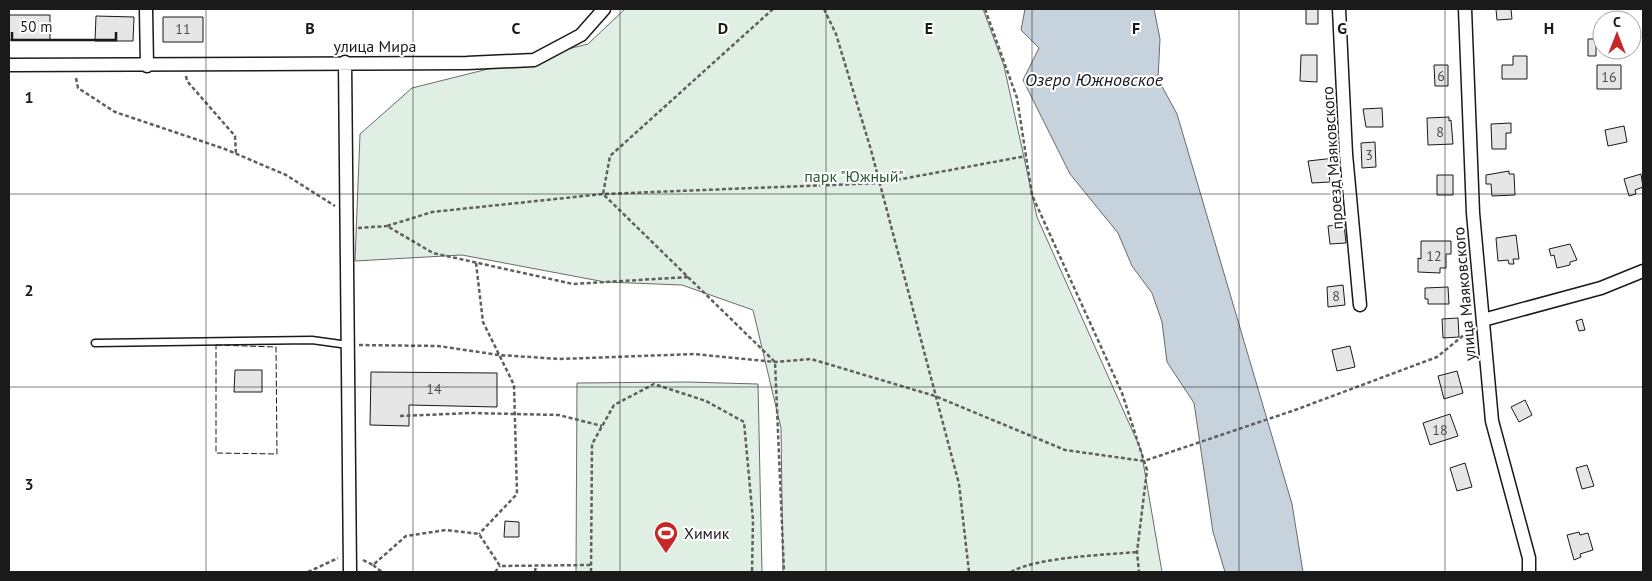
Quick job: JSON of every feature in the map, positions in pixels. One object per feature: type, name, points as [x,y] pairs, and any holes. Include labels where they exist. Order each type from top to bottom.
[{"type":"street","points":[[146,9],[147,66]]},
{"type":"street","name":"улица Мира","points":[[9,65],[147,66],[345,62],[467,63],[534,60],[580,35],[604,9]]},
{"type":"street","name":"проезд Маяковского","points":[[1339,9],[1346,154],[1360,306]]},
{"type":"street","name":"улица Маяковского","points":[[1465,9],[1473,213],[1492,421],[1529,558],[1529,572]]},
{"type":"street","points":[[345,62],[350,572]]},
{"type":"street","points":[[1483,320],[1601,288],[1643,270]]},
{"type":"lane","points":[[96,343],[312,340],[348,346]]},
{"type":"path","points":[[603,194],[610,156],[773,9]]},
{"type":"path","points":[[824,9],[836,34],[880,183],[959,484],[969,572]]},
{"type":"path","points":[[985,9],[1017,98],[1032,195],[1122,393],[1147,470],[1137,552],[1139,572]]},
{"type":"path","points":[[73,65],[78,88],[115,112],[236,154],[286,176],[346,214]]},
{"type":"path","points":[[186,65],[187,81],[235,136],[236,154]]},
{"type":"path","points":[[347,229],[387,226],[432,212],[603,194],[880,183],[1026,156]]},
{"type":"path","points":[[603,194],[775,362],[784,572]]},
{"type":"path","points":[[387,226],[433,253],[573,284],[688,276]]},
{"type":"path","points":[[476,262],[483,322],[514,385],[517,494],[479,534]]},
{"type":"path","points":[[348,346],[438,346],[499,355],[560,360],[694,354],[775,362],[811,359],[935,396],[1065,450],[1144,462],[1295,410],[1437,357],[1483,320]]},
{"type":"path","points":[[591,572],[592,444],[614,405],[654,384],[706,401],[744,422],[753,520],[752,572]]},
{"type":"path","points":[[400,416],[471,413],[516,416],[559,415],[602,426]]},
{"type":"path","points":[[372,565],[406,536],[446,530],[479,534],[500,566]]},
{"type":"path","points":[[1011,572],[1020,567],[1083,556],[1137,552]]},
{"type":"path","points":[[308,572],[350,553],[382,572]]},
{"type":"path","points":[[535,572],[536,565]]},
{"type":"path","points":[[495,572],[500,566],[591,565]]},
{"type":"green space","name":"парк \"Южный\"","points":[[625,9],[983,9],[1004,66],[1037,217],[1141,450],[1162,572],[783,572],[781,428],[753,310],[682,285],[605,282],[462,255],[355,261],[360,134],[412,88],[588,44]]},
{"type":"green space","points":[[687,382],[758,384],[762,572],[576,572],[577,383]]},
{"type":"water","name":"Озеро Южновское","points":[[1025,9],[1154,9],[1160,39],[1158,79],[1177,114],[1292,504],[1303,572],[1225,572],[1213,532],[1194,403],[1167,362],[1162,322],[1152,293],[1132,266],[1118,233],[1070,174],[1023,80],[1039,48],[1021,30]]},
{"type":"building","points":[[1306,9],[1318,9],[1318,24],[1306,24]]},
{"type":"building","points":[[1496,9],[1511,9],[1512,19],[1497,20]]},
{"type":"building","points":[[9,15],[50,15],[50,40],[9,40]]},
{"type":"building","points":[[96,16],[134,17],[133,41],[95,41]]},
{"type":"building","points":[[163,17],[203,17],[203,42],[163,42]]},
{"type":"building","points":[[1588,39],[1592,39],[1592,56],[1588,56]]},
{"type":"building","points":[[1301,55],[1317,55],[1317,82],[1300,81]]},
{"type":"building","points":[[1513,56],[1527,56],[1527,79],[1502,79],[1502,65],[1513,65]]},
{"type":"building","points":[[1434,65],[1448,65],[1448,86],[1435,86]]},
{"type":"building","points":[[1597,65],[1621,65],[1621,89],[1597,89]]},
{"type":"building","points":[[1382,108],[1383,127],[1366,127],[1363,109]]},
{"type":"building","points":[[1449,117],[1449,121],[1451,120],[1453,144],[1428,145],[1427,118]]},
{"type":"building","points":[[1511,123],[1511,133],[1506,133],[1506,149],[1492,149],[1491,124]]},
{"type":"building","points":[[1624,126],[1627,142],[1608,146],[1605,130]]},
{"type":"building","points":[[1375,142],[1376,167],[1362,168],[1361,143]]},
{"type":"building","points":[[1335,158],[1336,173],[1329,173],[1330,182],[1312,183],[1308,161]]},
{"type":"building","points":[[1509,171],[1509,174],[1514,174],[1515,195],[1492,196],[1491,184],[1486,184],[1486,175]]},
{"type":"building","points":[[1641,174],[1643,187],[1635,190],[1636,194],[1629,196],[1624,179]]},
{"type":"building","points":[[1437,175],[1453,175],[1453,195],[1437,195]]},
{"type":"building","points":[[1344,224],[1346,243],[1330,244],[1328,226]]},
{"type":"building","points":[[1516,235],[1519,259],[1513,259],[1514,264],[1509,264],[1508,260],[1498,261],[1496,238]]},
{"type":"building","points":[[1421,241],[1451,241],[1451,254],[1446,254],[1446,268],[1440,268],[1440,273],[1418,272],[1418,258],[1421,259]]},
{"type":"building","points":[[1570,244],[1577,260],[1570,262],[1570,265],[1557,268],[1554,255],[1551,256],[1549,249]]},
{"type":"building","points":[[1343,285],[1345,305],[1328,307],[1327,287]]},
{"type":"building","points":[[1448,287],[1449,304],[1428,304],[1428,299],[1425,299],[1425,288]]},
{"type":"building","points":[[1458,318],[1459,337],[1443,338],[1442,319]]},
{"type":"building","points":[[1582,319],[1585,330],[1579,331],[1576,321]]},
{"type":"building","points":[[1350,346],[1355,367],[1337,371],[1332,350]]},
{"type":"building","points":[[235,370],[262,370],[262,392],[234,392]]},
{"type":"building","points":[[1457,371],[1463,393],[1444,399],[1438,376]]},
{"type":"building","points":[[371,372],[497,373],[497,407],[409,405],[409,426],[370,425]]},
{"type":"building","points":[[1525,400],[1532,415],[1519,422],[1511,407]]},
{"type":"building","points":[[1450,414],[1458,436],[1430,445],[1423,423]]},
{"type":"building","points":[[1465,463],[1472,487],[1457,491],[1450,468]]},
{"type":"building","points":[[1587,465],[1594,486],[1582,489],[1576,468]]},
{"type":"building","points":[[505,521],[519,522],[519,537],[504,537]]},
{"type":"building","points":[[1579,532],[1580,535],[1588,533],[1593,550],[1580,554],[1581,557],[1574,560],[1567,535]]},
{"type":"fence","points":[[216,345],[276,347],[277,454],[216,453],[216,345]]},
{"type":"place","name":"Химик","points":[[666,554]]}]
